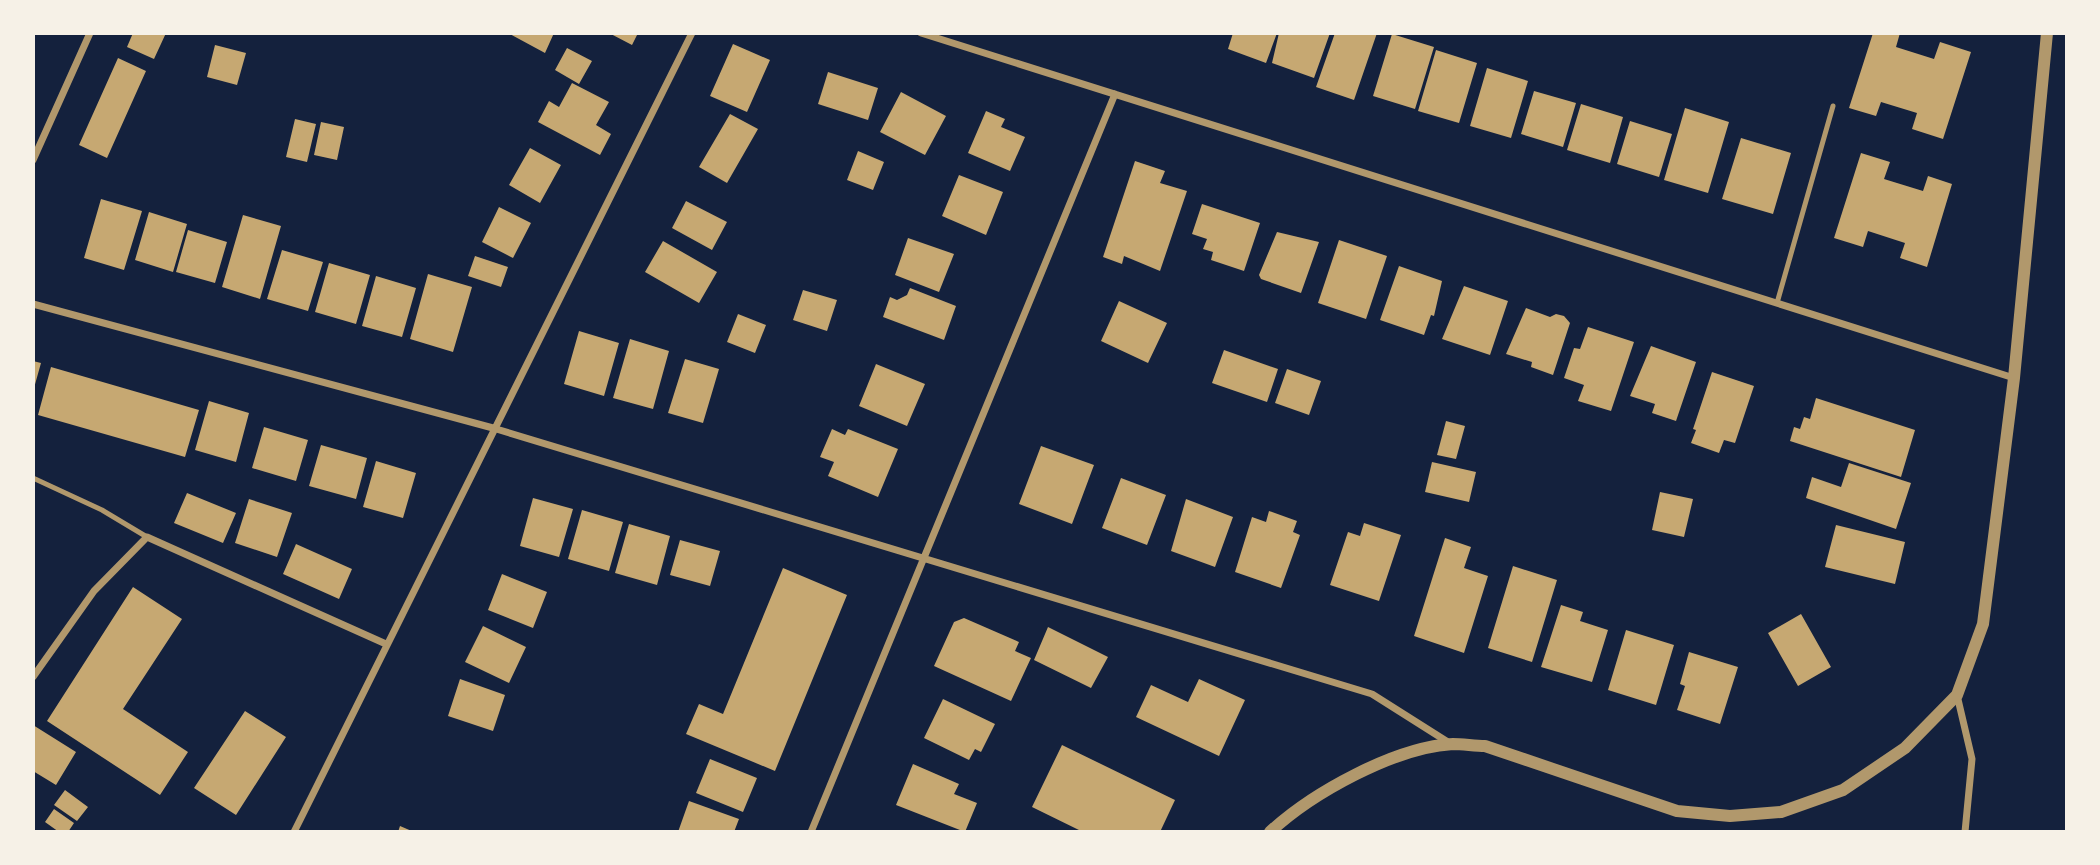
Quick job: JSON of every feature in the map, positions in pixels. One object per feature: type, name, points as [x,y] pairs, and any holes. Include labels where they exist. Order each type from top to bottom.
[{"type":"street","points":[[33,159],[90,33]]},
{"type":"street","points":[[294,832],[692,33]]},
{"type":"street","points":[[921,33],[2014,378]]},
{"type":"street","points":[[1270,832],[1312,797],[1362,771],[1412,753],[1451,744],[1485,746],[1677,811],[1730,816],[1781,811],[1843,790],[1895,755],[1957,695],[1983,624],[2014,378],[2047,33]]},
{"type":"street","points":[[811,832],[1115,94]]},
{"type":"street","points":[[33,304],[493,428],[925,556],[1372,694],[1451,744]]},
{"type":"street","points":[[33,677],[94,591],[147,537],[386,645]]},
{"type":"street","points":[[1957,695],[1972,760],[1965,832]]},
{"type":"lane","points":[[1777,303],[1833,107]]},
{"type":"lane","points":[[33,478],[102,510],[147,537]]},
{"type":"building","points":[[133,33],[166,33],[154,59],[127,47]]},
{"type":"building","points":[[508,33],[554,33],[545,53]]},
{"type":"building","points":[[609,33],[638,33],[632,45]]},
{"type":"building","points":[[1233,33],[1277,33],[1266,63],[1228,49]]},
{"type":"building","points":[[1279,33],[1330,33],[1314,78],[1272,63]]},
{"type":"building","points":[[1335,33],[1377,33],[1354,100],[1316,87]]},
{"type":"building","points":[[1873,33],[1900,33],[1896,47],[1934,59],[1940,42],[1971,52],[1943,139],[1912,129],[1917,113],[1881,102],[1876,116],[1849,108]]},
{"type":"building","points":[[1392,34],[1434,47],[1415,109],[1373,96]]},
{"type":"building","points":[[733,44],[770,60],[747,112],[710,96]]},
{"type":"building","points":[[215,45],[246,53],[237,85],[207,77]]},
{"type":"building","points":[[567,48],[592,61],[579,84],[555,70]]},
{"type":"building","points":[[1436,50],[1477,63],[1459,123],[1418,111]]},
{"type":"building","points":[[118,58],[146,71],[107,158],[79,145]]},
{"type":"building","points":[[1487,68],[1528,81],[1511,138],[1470,126]]},
{"type":"building","points":[[828,72],[878,88],[868,120],[818,104]]},
{"type":"building","points":[[572,83],[609,102],[596,125],[611,134],[600,155],[538,122],[549,101],[559,107]]},
{"type":"building","points":[[1534,91],[1576,103],[1563,147],[1521,134]]},
{"type":"building","points":[[901,92],[946,116],[925,155],[880,132]]},
{"type":"building","points":[[1581,104],[1623,117],[1610,163],[1567,150]]},
{"type":"building","points":[[1685,108],[1729,122],[1708,193],[1664,180]]},
{"type":"building","points":[[986,111],[1005,119],[1001,127],[1025,137],[1010,171],[968,153]]},
{"type":"building","points":[[730,114],[758,129],[727,183],[699,167]]},
{"type":"building","points":[[295,119],[316,124],[307,162],[286,157]]},
{"type":"building","points":[[1630,121],[1672,134],[1659,177],[1617,164]]},
{"type":"building","points":[[321,122],[344,127],[337,160],[314,155]]},
{"type":"building","points":[[1741,138],[1791,153],[1773,214],[1722,199]]},
{"type":"building","points":[[530,148],[561,165],[540,203],[509,185]]},
{"type":"building","points":[[858,151],[884,162],[873,190],[847,180]]},
{"type":"building","points":[[1861,153],[1890,162],[1884,179],[1923,191],[1928,176],[1952,184],[1927,267],[1900,258],[1905,243],[1868,231],[1863,247],[1834,238]]},
{"type":"building","points":[[1135,161],[1165,171],[1160,183],[1187,191],[1160,271],[1124,256],[1122,264],[1103,257]]},
{"type":"building","points":[[959,175],[1003,192],[986,235],[942,216]]},
{"type":"building","points":[[101,199],[142,211],[124,270],[84,258]]},
{"type":"building","points":[[686,201],[727,222],[712,250],[672,228]]},
{"type":"building","points":[[1202,204],[1260,223],[1244,271],[1211,260],[1213,252],[1203,249],[1207,239],[1192,234]]},
{"type":"building","points":[[499,207],[531,223],[513,258],[482,242]]},
{"type":"building","points":[[149,212],[187,224],[173,272],[135,260]]},
{"type":"building","points":[[243,215],[281,226],[260,299],[222,287]]},
{"type":"building","points":[[188,230],[227,242],[215,283],[176,272]]},
{"type":"building","points":[[1277,232],[1319,242],[1301,293],[1261,279],[1259,275]]},
{"type":"building","points":[[908,238],[954,254],[939,292],[895,275]]},
{"type":"building","points":[[1339,240],[1387,256],[1366,319],[1318,303]]},
{"type":"building","points":[[663,241],[717,272],[699,303],[645,272]]},
{"type":"building","points":[[282,250],[323,262],[308,311],[267,299]]},
{"type":"building","points":[[475,256],[508,267],[501,287],[468,276]]},
{"type":"building","points":[[329,263],[370,275],[356,324],[315,312]]},
{"type":"building","points":[[1399,266],[1442,281],[1434,316],[1431,315],[1424,335],[1380,320]]},
{"type":"building","points":[[428,274],[472,287],[453,352],[410,339]]},
{"type":"building","points":[[376,276],[416,288],[402,337],[362,326]]},
{"type":"building","points":[[1464,286],[1508,301],[1490,355],[1442,339]]},
{"type":"building","points":[[910,288],[956,306],[944,340],[883,317],[890,297],[897,300],[907,295]]},
{"type":"building","points":[[803,290],[837,300],[827,331],[793,320]]},
{"type":"building","points":[[1119,301],[1167,323],[1148,363],[1101,341]]},
{"type":"building","points":[[1526,308],[1550,317],[1556,314],[1564,316],[1570,323],[1553,375],[1531,367],[1532,362],[1506,354]]},
{"type":"building","points":[[738,314],[766,325],[755,353],[727,342]]},
{"type":"building","points":[[1588,327],[1634,342],[1611,411],[1578,401],[1584,385],[1564,378],[1574,348],[1580,349]]},
{"type":"building","points":[[579,331],[619,343],[604,396],[564,384]]},
{"type":"building","points":[[630,339],[669,351],[653,409],[613,398]]},
{"type":"building","points":[[1651,346],[1696,362],[1676,421],[1652,413],[1655,404],[1630,396]]},
{"type":"building","points":[[1224,350],[1278,369],[1267,402],[1212,383]]},
{"type":"building","points":[[685,359],[719,369],[703,423],[668,413]]},
{"type":"building","points":[[33,361],[41,363],[34,388],[33,388]]},
{"type":"building","points":[[876,364],[925,384],[907,426],[859,406]]},
{"type":"building","points":[[51,367],[199,410],[185,457],[38,415]]},
{"type":"building","points":[[1287,369],[1321,381],[1309,415],[1275,403]]},
{"type":"building","points":[[1712,372],[1754,386],[1735,443],[1724,440],[1719,453],[1691,443]]},
{"type":"building","points":[[1816,398],[1915,430],[1901,477],[1790,441],[1794,427],[1800,429],[1804,417],[1810,419]]},
{"type":"building","points":[[209,401],[249,413],[236,462],[195,450]]},
{"type":"building","points":[[1446,421],[1465,426],[1456,459],[1437,455]]},
{"type":"building","points":[[264,427],[308,440],[296,481],[252,468]]},
{"type":"building","points":[[832,429],[845,435],[848,429],[898,449],[878,497],[828,476],[834,462],[820,457]]},
{"type":"building","points":[[321,445],[367,458],[356,499],[309,486]]},
{"type":"building","points":[[1041,446],[1094,465],[1072,524],[1019,504]]},
{"type":"building","points":[[376,461],[416,473],[403,518],[363,507]]},
{"type":"building","points":[[1432,462],[1476,472],[1469,502],[1425,492]]},
{"type":"building","points":[[1849,463],[1911,483],[1896,529],[1806,498],[1812,477],[1841,487]]},
{"type":"building","points":[[1121,478],[1166,495],[1147,545],[1102,528]]},
{"type":"building","points":[[1660,492],[1693,499],[1684,537],[1652,530]]},
{"type":"building","points":[[187,493],[236,513],[223,543],[174,523]]},
{"type":"building","points":[[533,498],[573,509],[559,557],[520,546]]},
{"type":"building","points":[[249,499],[292,513],[277,557],[235,543]]},
{"type":"building","points":[[1186,499],[1233,517],[1215,567],[1171,551]]},
{"type":"building","points":[[582,510],[623,522],[609,571],[568,559]]},
{"type":"building","points":[[1269,511],[1297,521],[1293,532],[1300,535],[1281,588],[1235,572],[1252,517],[1266,522]]},
{"type":"building","points":[[1364,523],[1401,535],[1379,601],[1330,585],[1348,532],[1360,536]]},
{"type":"building","points":[[629,524],[670,536],[657,585],[615,573]]},
{"type":"building","points":[[1836,525],[1905,542],[1895,584],[1825,567]]},
{"type":"building","points":[[1445,538],[1471,547],[1464,568],[1488,576],[1464,653],[1414,636]]},
{"type":"building","points":[[680,540],[720,551],[710,586],[670,575]]},
{"type":"building","points":[[296,544],[352,569],[339,599],[283,574]]},
{"type":"building","points":[[1513,566],[1557,580],[1532,662],[1488,648]]},
{"type":"building","points":[[783,568],[847,595],[775,771],[686,734],[699,704],[723,714]]},
{"type":"building","points":[[502,574],[547,592],[533,628],[488,610]]},
{"type":"building","points":[[133,587],[182,619],[123,709],[188,752],[160,795],[47,721]]},
{"type":"building","points":[[1561,605],[1583,612],[1580,621],[1608,630],[1592,682],[1541,667]]},
{"type":"building","points":[[1801,614],[1831,667],[1798,686],[1768,633]]},
{"type":"building","points":[[964,618],[1019,642],[1015,651],[1031,658],[1011,701],[934,666],[954,622]]},
{"type":"building","points":[[483,626],[526,647],[509,683],[465,662]]},
{"type":"building","points":[[1048,627],[1108,657],[1091,688],[1034,660]]},
{"type":"building","points":[[1626,630],[1674,645],[1656,705],[1608,690]]},
{"type":"building","points":[[1689,652],[1738,667],[1720,724],[1677,710],[1685,686],[1680,684]]},
{"type":"building","points":[[460,679],[505,695],[493,731],[448,716]]},
{"type":"building","points":[[1199,679],[1245,700],[1219,756],[1136,717],[1151,685],[1188,702]]},
{"type":"building","points":[[943,699],[995,724],[981,752],[975,749],[969,760],[924,738]]},
{"type":"building","points":[[245,711],[286,737],[236,815],[194,788]]},
{"type":"building","points":[[33,725],[76,752],[56,785],[33,771]]},
{"type":"building","points":[[1062,745],[1175,800],[1160,832],[1083,832],[1032,807]]},
{"type":"building","points":[[710,759],[757,778],[743,812],[696,793]]},
{"type":"building","points":[[913,764],[959,784],[954,794],[977,803],[965,832],[896,805]]},
{"type":"building","points":[[65,790],[88,807],[77,821],[54,805]]},
{"type":"building","points":[[689,801],[739,819],[734,832],[678,832]]},
{"type":"building","points":[[54,809],[74,823],[68,832],[59,832],[45,822]]},
{"type":"building","points":[[400,826],[414,832],[398,832]]}]
